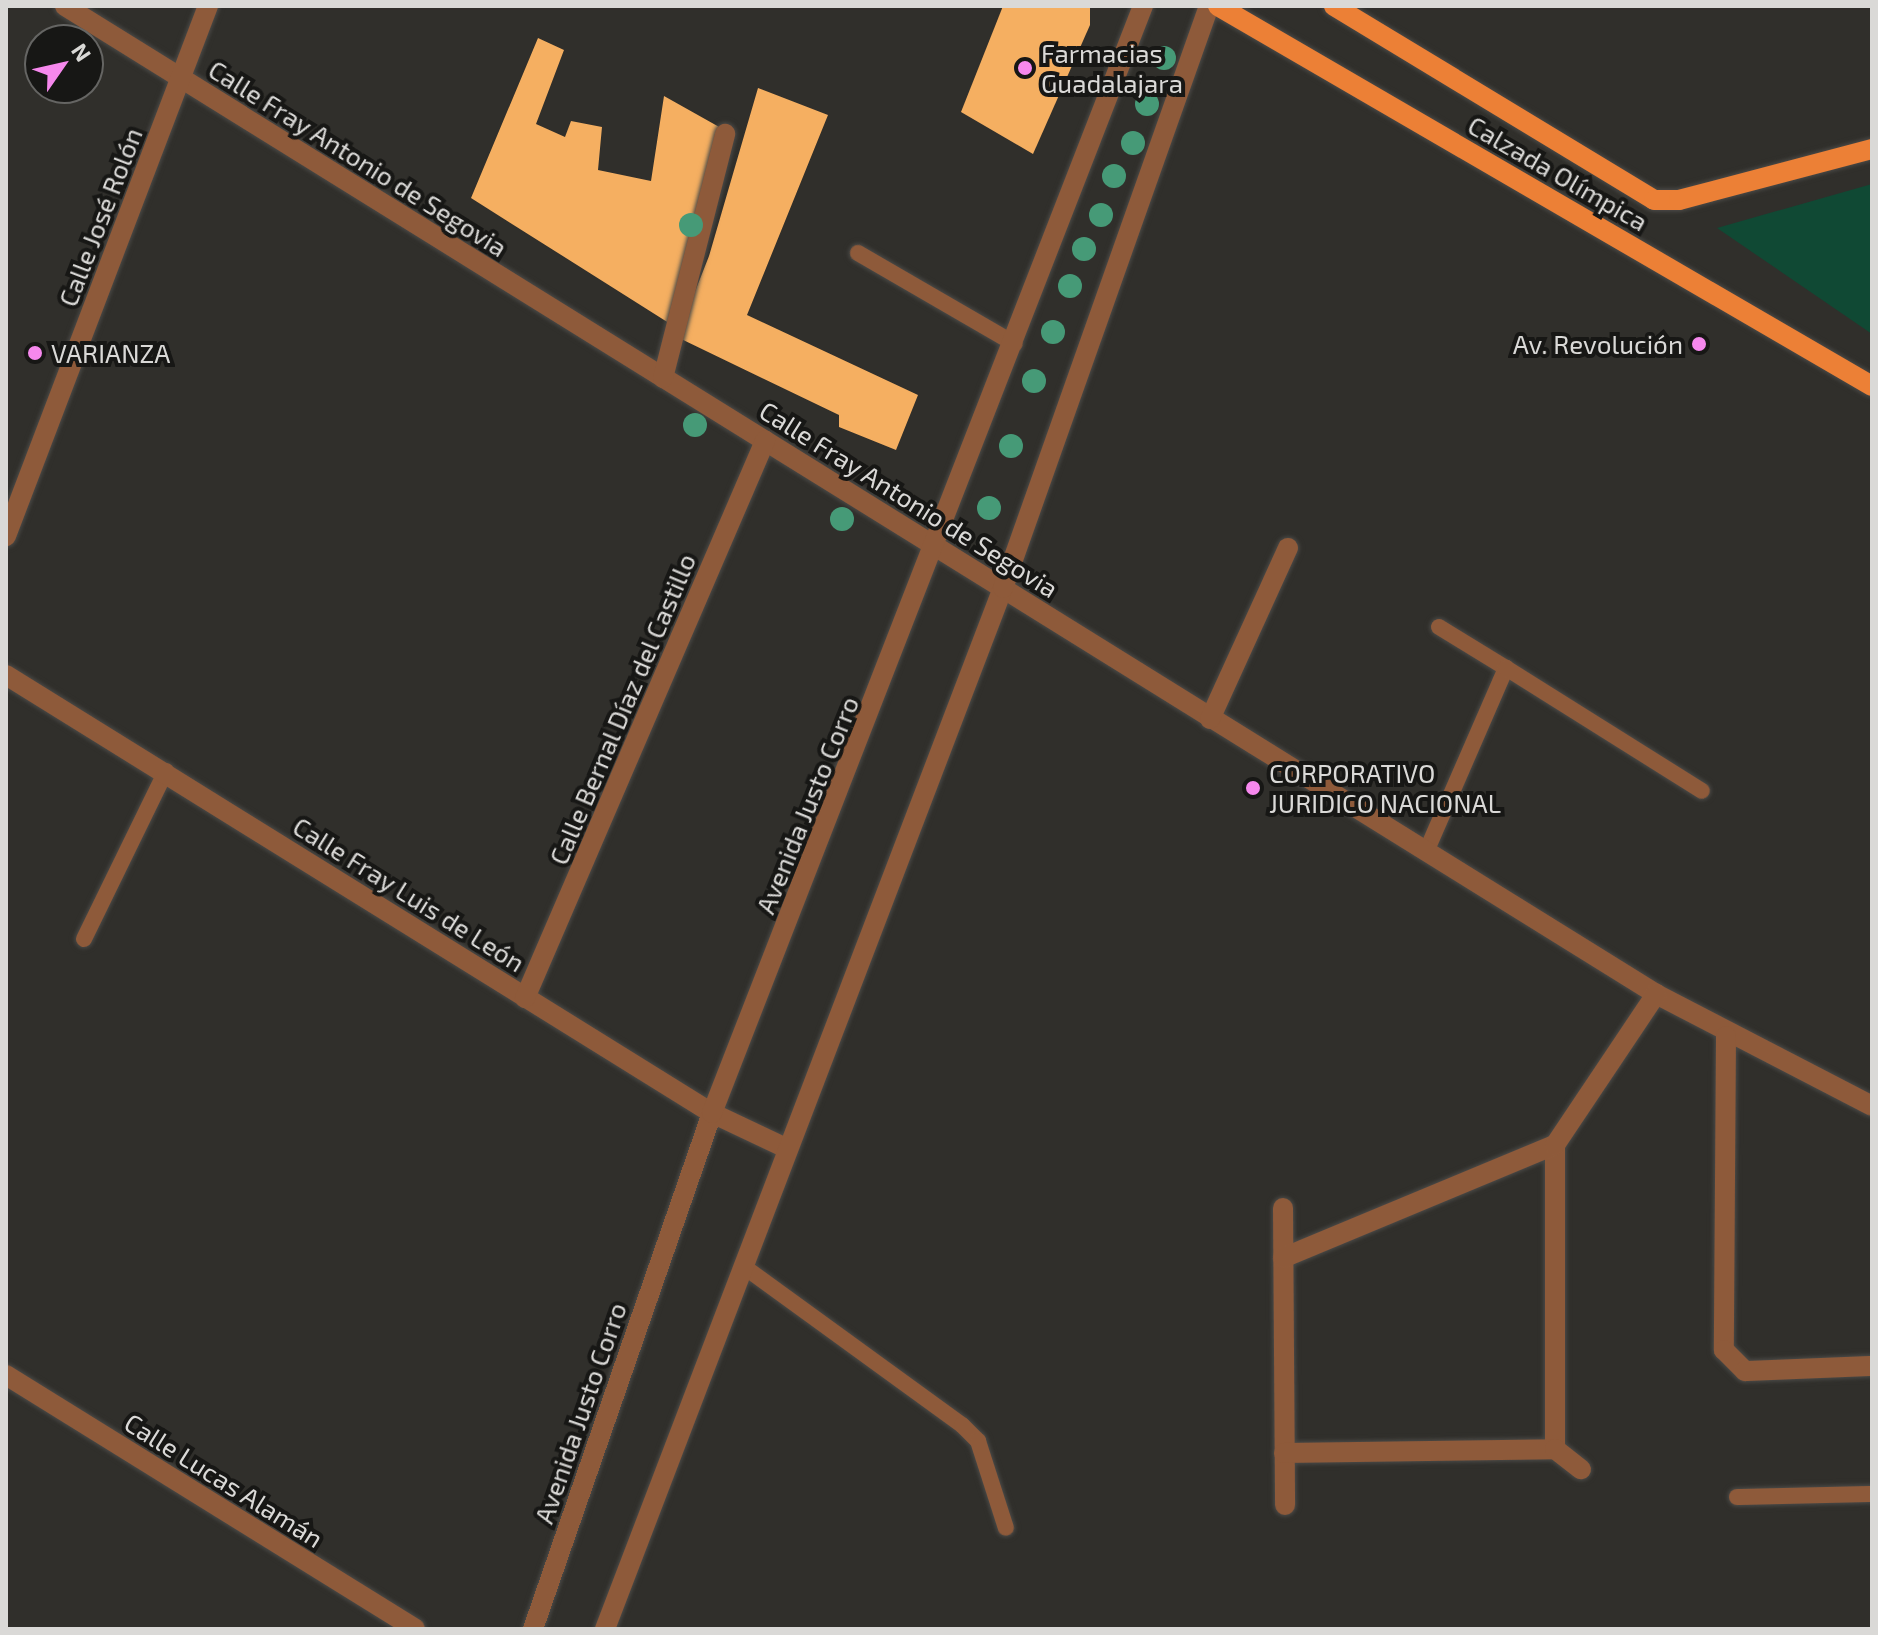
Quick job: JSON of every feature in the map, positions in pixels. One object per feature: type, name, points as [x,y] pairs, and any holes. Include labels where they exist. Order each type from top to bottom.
[{"type":"main road","name":"Calzada Olímpica","points":[[1218,6],[1872,386]]},
{"type":"main road","name":"Calzada Olímpica","points":[[1334,6],[1654,200],[1679,200],[1872,149]]},
{"type":"street","name":"Calle Fray Antonio de Segovia","points":[[65,6],[1656,994],[1726,1036],[1872,1106]]},
{"type":"street","name":"Calle José Rolón","points":[[6,536],[208,6]]},
{"type":"street","name":"Avenida Justo Corro","points":[[533,1629],[712,1113],[937,547],[1143,6]]},
{"type":"street","points":[[605,1629],[1003,588],[1209,6]]},
{"type":"street","points":[[663,378],[725,134]]},
{"type":"street","name":"Calle Bernal Díaz del Castillo","points":[[525,998],[765,441]]},
{"type":"street","points":[[1210,719],[1288,548]]},
{"type":"street","name":"Calle Fray Luis de León","points":[[6,675],[166,771],[712,1113],[788,1149]]},
{"type":"street","points":[[1283,1258],[1555,1145],[1656,994]]},
{"type":"street","points":[[1726,1036],[1723,1339],[1729,1359],[1745,1371],[1872,1366]]},
{"type":"street","points":[[1555,1145],[1555,1449]]},
{"type":"street","points":[[1283,1208],[1285,1505]]},
{"type":"street","name":"Calle Lucas Alamán","points":[[6,1375],[415,1629]]},
{"type":"street","points":[[1284,1453],[1555,1449],[1581,1469]]},
{"type":"lane","points":[[858,253],[1015,344]]},
{"type":"lane","points":[[1439,627],[1702,791]]},
{"type":"lane","points":[[1426,852],[1506,668]]},
{"type":"lane","points":[[84,939],[166,771]]},
{"type":"lane","points":[[743,1266],[962,1425],[978,1441],[1006,1528]]},
{"type":"lane","points":[[1737,1497],[1872,1494]]},
{"type":"green space","points":[[1872,184],[1872,334],[1717,228]]},
{"type":"building","name":"Farmacias Guadalajara","points":[[1003,6],[1090,6],[1090,25],[1033,154],[961,112]]},
{"type":"building","points":[[538,38],[564,50],[536,124],[565,137],[571,121],[602,127],[598,170],[651,181],[664,96],[721,128],[672,325],[471,198]]},
{"type":"building","points":[[758,88],[828,115],[747,315],[918,395],[896,450],[839,427],[839,415],[677,337],[709,256]]},
{"type":"place","name":"Farmacias Guadalajara","points":[[1025,68]]},
{"type":"place","name":"Av. Revolución","points":[[1699,344]]},
{"type":"place","name":"VARIANZA","points":[[35,353]]},
{"type":"place","name":"CORPORATIVO JURIDICO NACIONAL","points":[[1253,788]]}]
